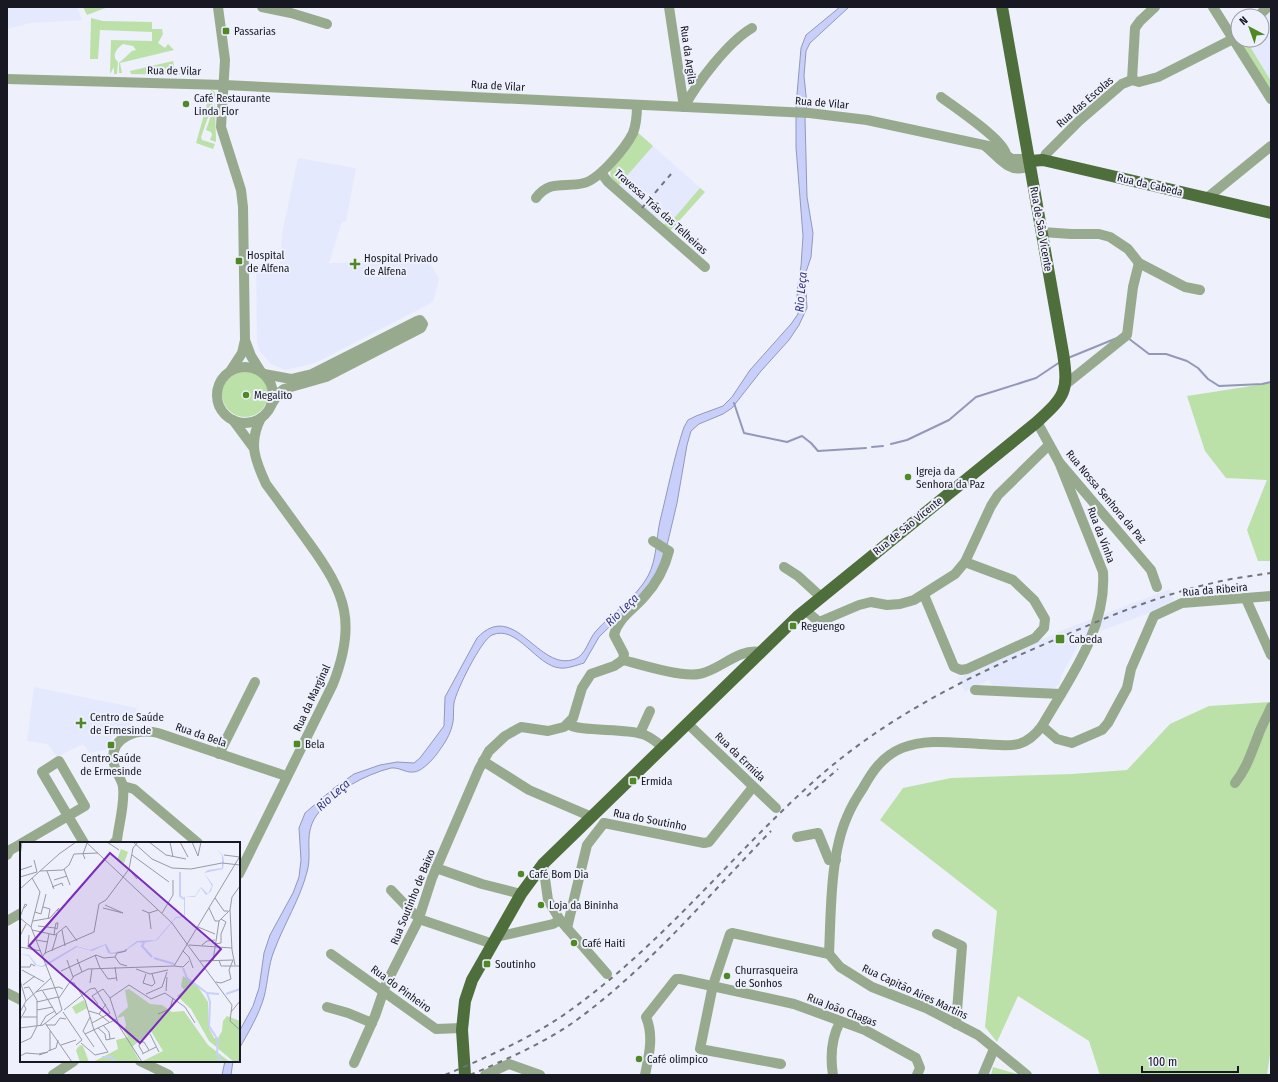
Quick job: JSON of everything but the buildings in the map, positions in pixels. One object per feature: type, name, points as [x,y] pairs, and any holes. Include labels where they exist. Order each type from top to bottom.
[{"type":"main road","name":"Rua de São Vicente","points":[[465,1075],[462,1028],[464,1001],[472,980],[521,894],[543,864],[805,610],[1037,422],[1057,403],[1066,384],[1064,358],[1002,7]]},
{"type":"main road","name":"Rua da Cabeda","points":[[1030,161],[1042,160],[1271,213]]},
{"type":"street","points":[[218,7],[225,60],[221,127],[241,190],[243,207],[245,340],[242,353],[232,370],[221,381],[217,396],[221,410],[233,420],[248,423],[261,418],[279,393],[284,389],[319,380],[422,328],[422,322],[417,321],[312,374],[291,379],[244,367],[232,370]]},
{"type":"street","points":[[262,7],[291,13],[327,24]]},
{"type":"street","name":"Rua da Argila","points":[[669,7],[684,107]]},
{"type":"street","points":[[1132,80],[1135,28],[1140,21],[1155,7]]},
{"type":"street","points":[[1213,7],[1230,30]]},
{"type":"street","points":[[684,107],[730,44],[740,35],[752,28]]},
{"type":"street","name":"Rua das Escolas","points":[[1042,160],[1046,154],[1097,105],[1122,84],[1132,80],[1140,82],[1158,77],[1230,40]]},
{"type":"street","points":[[1241,48],[1271,99]]},
{"type":"street","name":"Rua de Vilar","points":[[7,80],[224,85],[809,113],[867,120],[993,147],[1012,158],[1030,161],[1024,168],[1007,166],[985,146]]},
{"type":"street","points":[[941,97],[998,140],[1006,151],[1006,155]]},
{"type":"street","points":[[536,198],[547,188],[555,185],[584,183],[602,174],[632,133],[637,105]]},
{"type":"street","points":[[1206,198],[1271,146]]},
{"type":"street","name":"Travessa Trás das Telheiras","points":[[602,174],[608,182],[705,267]]},
{"type":"street","points":[[1042,232],[1099,234],[1110,237],[1128,249],[1139,263],[1185,287],[1200,290]]},
{"type":"street","points":[[1066,384],[1127,335],[1133,287],[1139,263]]},
{"type":"street","points":[[245,340],[251,356],[272,388],[271,405]]},
{"type":"street","points":[[355,362],[360,357],[377,348],[378,341]]},
{"type":"street","name":"Rua da Marginal","points":[[253,447],[256,428],[261,418]]},
{"type":"street","name":"Rua da Marginal","points":[[233,420],[253,447],[266,484],[329,571],[339,590],[346,620],[342,661],[334,684],[286,776],[240,870]]},
{"type":"street","name":"Rua Nossa Senhora da Paz","points":[[1037,422],[1059,462],[1151,570],[1157,587]]},
{"type":"street","points":[[805,610],[819,622],[859,604],[871,602],[887,605],[900,604],[924,595],[955,574],[965,562],[990,506],[998,495],[1049,444]]},
{"type":"street","name":"Rua da Vinha","points":[[1042,726],[1090,640],[1099,612],[1104,588],[1103,572],[1059,462]]},
{"type":"street","points":[[623,660],[624,654],[614,635],[616,626],[651,589],[667,560],[669,551],[653,541]]},
{"type":"street","points":[[924,595],[954,667],[957,669],[967,669],[1035,638],[1044,628],[1045,620],[1034,600],[1013,580],[965,562]]},
{"type":"street","points":[[784,567],[798,576],[821,597]]},
{"type":"street","name":"Rua da Ribeira","points":[[1042,726],[1057,738],[1072,743],[1102,730],[1108,723],[1127,688],[1131,669],[1151,621],[1154,616],[1162,611],[1182,603],[1271,596]]},
{"type":"street","points":[[1246,599],[1271,655]]},
{"type":"street","points":[[663,747],[640,733],[611,729],[577,728],[568,724],[576,710],[582,688],[591,674],[614,666],[623,660],[697,674],[747,653],[760,652]]},
{"type":"street","points":[[219,754],[255,682]]},
{"type":"street","points":[[975,690],[1060,694]]},
{"type":"street","points":[[1235,783],[1243,773],[1251,757],[1258,736],[1271,707]]},
{"type":"street","points":[[640,733],[650,711]]},
{"type":"street","name":"Rua da Ermida","points":[[688,723],[776,808]]},
{"type":"street","name":"Rua Soutinho de Baixo","points":[[354,1063],[372,1023],[384,991],[419,918],[436,868],[483,761],[494,745],[514,730],[521,727],[529,727],[553,730],[568,724]]},
{"type":"street","points":[[781,1064],[700,1048],[713,985],[730,934],[732,933],[829,954],[836,860],[846,818],[877,764],[903,748],[936,742],[1001,745],[1021,744],[1033,738],[1042,726]]},
{"type":"street","name":"Rua da Bela","points":[[123,786],[115,770],[113,758],[122,738],[134,732],[148,731],[286,776]]},
{"type":"street","points":[[24,842],[68,816],[85,806],[59,761],[42,772],[68,816],[83,842]]},
{"type":"street","points":[[483,761],[529,790],[593,815],[604,823]]},
{"type":"street","points":[[117,842],[123,786],[134,789],[197,842]]},
{"type":"street","name":"Rua do Soutinho","points":[[567,928],[587,845],[604,823],[704,843],[709,842],[754,787]]},
{"type":"street","points":[[797,837],[818,833],[829,860],[836,860]]},
{"type":"street","points":[[7,855],[10,850],[20,844]]},
{"type":"street","points":[[543,864],[548,900],[560,920],[607,974]]},
{"type":"street","points":[[436,868],[482,884],[521,894]]},
{"type":"street","points":[[391,890],[419,918],[495,940],[553,924],[560,920]]},
{"type":"street","points":[[7,922],[20,914]]},
{"type":"street","points":[[937,934],[962,946],[956,1024]]},
{"type":"street","name":"Rua do Pinheiro","points":[[331,954],[436,1029],[462,1028]]},
{"type":"street","name":"Rua Capitão Aires Martins","points":[[829,954],[840,967],[872,987],[926,1008],[978,1035],[1027,1075]]},
{"type":"street","points":[[645,1075],[651,1036],[650,1026],[646,1017],[676,979],[713,985]]},
{"type":"street","name":"Rua João Chagas","points":[[713,985],[794,1004],[865,1030],[916,1058],[920,1068],[917,1075]]},
{"type":"street","points":[[327,1007],[348,1013],[372,1023]]},
{"type":"street","points":[[833,1075],[831,1053],[833,1035],[840,1022]]},
{"type":"street","points":[[982,1075],[994,1049]]},
{"type":"street","points":[[53,1075],[72,1062]]},
{"type":"street","points":[[150,1063],[170,1075]]},
{"type":"street","points":[[485,1075],[509,1064],[540,1075]]},
{"type":"shaded area","points":[[7,7],[77,7],[82,20],[30,23],[7,29]]},
{"type":"shaded area","points":[[1270,13],[1271,13],[1271,92],[1246,48],[1270,48]]},
{"type":"shaded area","points":[[636,131],[705,192],[669,232],[663,227],[664,224],[656,216],[653,218],[611,180]]},
{"type":"shaded area","name":"Hospital Privado de Alfena","points":[[298,158],[356,168],[346,222],[342,222],[329,263],[429,262],[439,279],[433,302],[315,363],[285,370],[271,364],[259,350],[257,343],[256,264],[280,264],[282,234]]},
{"type":"shaded area","points":[[1170,589],[1174,601],[1149,613],[1082,638],[1061,676],[1060,683],[1056,687],[1051,689],[994,688],[989,680],[965,692],[958,678],[1063,630]]},
{"type":"shaded area","name":"Centro de Saúde de Ermesinde","points":[[34,687],[137,708],[132,726],[128,726],[112,736],[108,749],[90,753],[83,744],[57,757],[48,744],[27,741]]},
{"type":"green space","points":[[83,7],[108,7],[87,15]]},
{"type":"green space","points":[[91,18],[103,21],[152,22],[152,29],[162,29],[163,34],[158,43],[165,48],[168,44],[174,50],[120,63],[122,73],[119,73],[119,63],[132,51],[136,50],[133,46],[123,44],[116,50],[115,53],[116,60],[118,62],[117,74],[114,74],[114,67],[110,74],[111,40],[152,41],[152,32],[100,30],[98,59],[90,59]]},
{"type":"green space","points":[[1244,48],[1251,48],[1271,81],[1271,92]]},
{"type":"green space","points":[[173,61],[175,70],[179,72],[180,75],[131,74],[130,71]]},
{"type":"green space","points":[[211,90],[214,91],[216,95],[201,137],[202,140],[215,144],[213,149],[196,143]]},
{"type":"green space","points":[[215,104],[216,142],[210,140],[212,135],[211,132],[206,130]]},
{"type":"green space","points":[[636,131],[653,146],[618,186],[611,180],[610,169]]},
{"type":"green space","points":[[700,188],[705,192],[669,232],[663,227],[664,224],[670,223]]},
{"type":"green space","points":[[245,371],[258,375],[264,381],[268,394],[264,407],[258,413],[245,417],[232,413],[226,407],[222,394],[226,381],[232,375]]},
{"type":"green space","points":[[1271,383],[1271,561],[1258,561],[1247,530],[1267,480],[1226,478],[1205,451],[1187,396]]},
{"type":"green space","points":[[1271,702],[1271,1048],[1267,1075],[1100,1075],[1089,1041],[1018,996],[997,1042],[985,1027],[997,911],[880,820],[903,788],[951,778],[1072,774],[1127,770],[1170,724],[1209,706]]},
{"type":"green space","points":[[993,1067],[1021,1075],[991,1075]]},
{"type":"water","name":"Rio Leça","points":[[840,7],[849,7],[810,43],[806,51],[804,76],[807,105],[805,118],[807,197],[813,233],[811,257],[805,275],[807,308],[799,325],[789,340],[761,371],[732,408],[723,414],[699,424],[691,431],[687,445],[677,503],[664,558],[648,589],[599,637],[584,663],[563,668],[551,666],[510,635],[501,633],[492,635],[482,646],[464,678],[454,703],[453,722],[450,733],[429,763],[417,771],[410,772],[397,768],[391,768],[361,779],[334,797],[319,812],[314,820],[309,834],[309,864],[304,882],[272,957],[264,997],[259,1010],[240,1047],[240,1030],[253,1006],[259,988],[264,953],[270,935],[293,893],[299,877],[301,860],[299,828],[305,813],[334,788],[354,774],[380,765],[397,762],[414,763],[420,758],[444,726],[445,697],[477,638],[491,628],[503,626],[515,631],[549,656],[562,660],[575,659],[582,654],[596,631],[637,591],[648,576],[655,556],[660,521],[674,461],[680,438],[688,420],[723,406],[732,397],[750,370],[798,314],[797,291],[801,266],[803,236],[796,147],[796,106],[801,48],[806,35]]},
{"type":"water","points":[[225,1062],[233,1062],[231,1075],[222,1075]]},
{"type":"waterway","points":[[1068,358],[1117,338]]},
{"type":"waterway","points":[[1128,338],[1149,354],[1166,354],[1187,361],[1198,368],[1208,379],[1219,386],[1262,384],[1271,382]]},
{"type":"waterway","points":[[891,444],[907,440],[949,420],[976,397],[1036,378],[1060,362]]},
{"type":"waterway","points":[[734,403],[744,433],[787,442],[802,436],[818,451],[866,448]]},
{"type":"waterway","points":[[872,447],[883,446]]},
{"type":"railway","points":[[642,208],[671,174]]},
{"type":"railway","points":[[445,1075],[527,1037],[572,1009],[605,984],[636,957],[696,899],[753,840],[813,782],[869,737],[899,718],[961,683],[994,667],[1116,614],[1193,588],[1227,580],[1271,573]]},
{"type":"railway","points":[[807,796],[838,769]]},
{"type":"railway","points":[[470,1075],[526,1050],[552,1036],[578,1019],[604,998],[654,953],[771,831]]},
{"type":"place","name":"Passarias","points":[[226,31]]},
{"type":"place","name":"Café Restaurante Linda Flor","points":[[186,104]]},
{"type":"place","name":"Hospital de Alfena","points":[[239,261]]},
{"type":"place","name":"Hospital Privado de Alfena","points":[[355,264]]},
{"type":"place","name":"Megalito","points":[[246,395]]},
{"type":"place","name":"Igreja da Senhora da Paz","points":[[908,477]]},
{"type":"place","name":"Reguengo","points":[[793,626]]},
{"type":"place","name":"Cabeda","points":[[1060,639]]},
{"type":"place","name":"Centro de Saúde de Ermesinde","points":[[81,723]]},
{"type":"place","name":"Bela","points":[[297,744]]},
{"type":"place","name":"Centro Saúde de Ermesinde","points":[[111,745]]},
{"type":"place","name":"Ermida","points":[[633,781]]},
{"type":"place","name":"Café Bom Dia","points":[[521,874]]},
{"type":"place","name":"Loja da Bininha","points":[[541,905]]},
{"type":"place","name":"Café Haiti","points":[[574,943]]},
{"type":"place","name":"Soutinho","points":[[487,964]]},
{"type":"place","name":"Churrasqueira de Sonhos","points":[[727,976]]},
{"type":"place","name":"Café olimpico","points":[[639,1059]]}]
